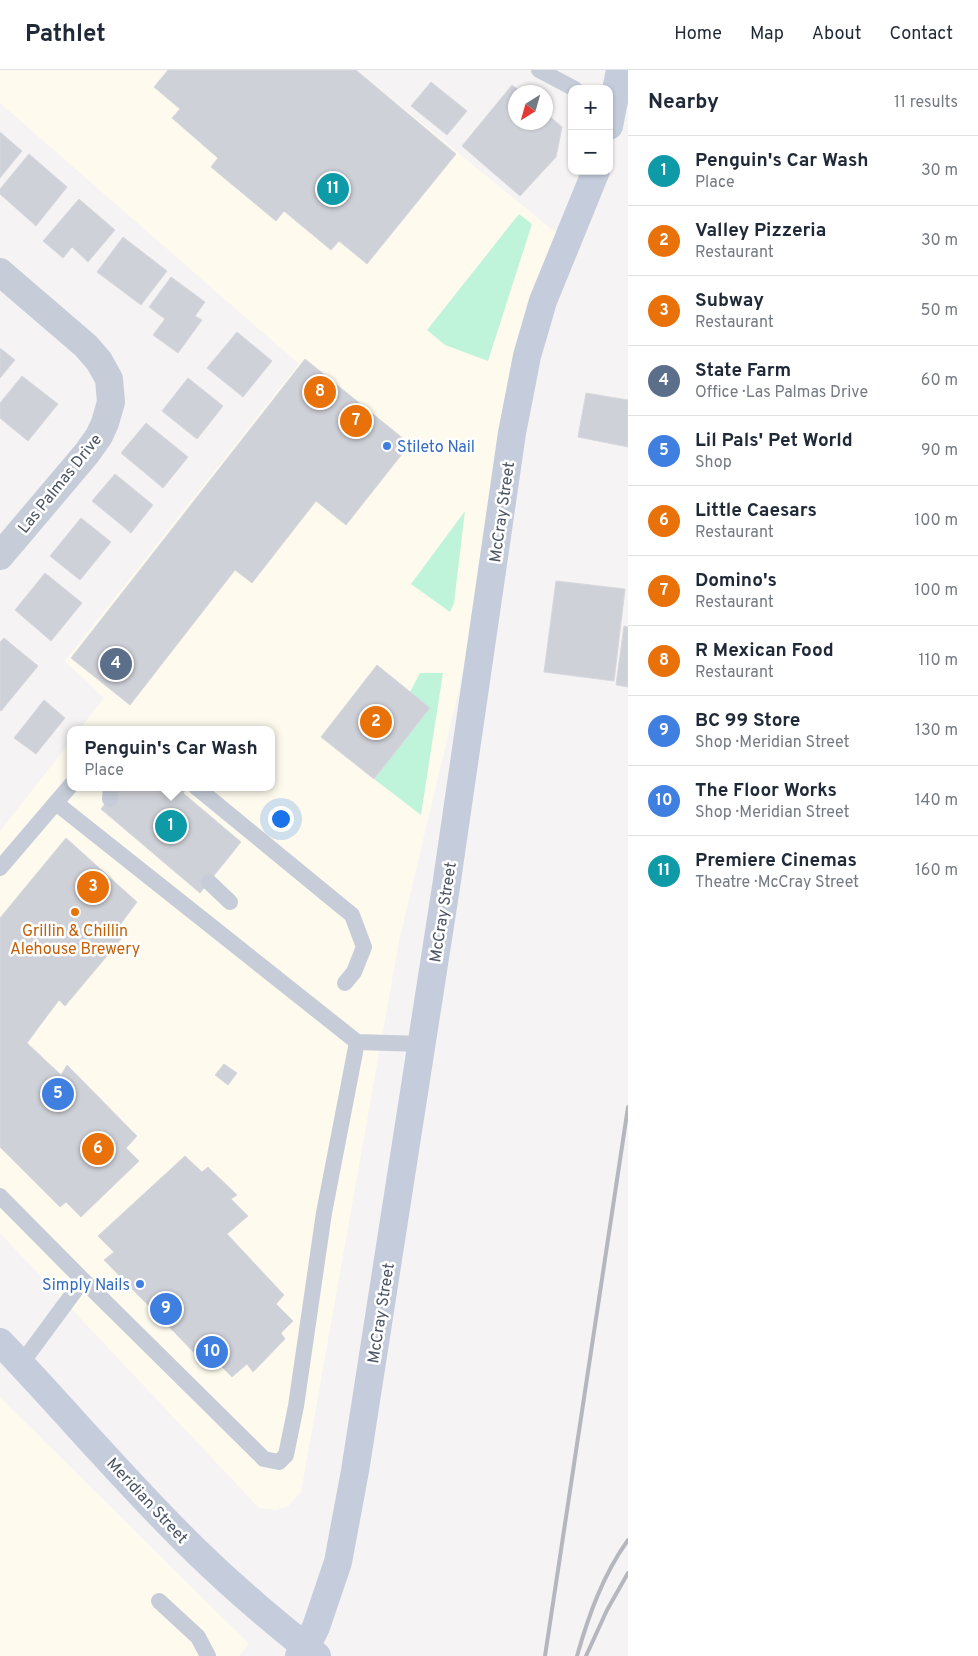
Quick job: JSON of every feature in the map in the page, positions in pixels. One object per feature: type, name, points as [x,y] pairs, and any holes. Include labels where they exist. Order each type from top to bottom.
[{"type":"street","points":[[613,104],[620,70]]},
{"type":"street","name":"McCray Street","points":[[307,1653],[338,1562],[355,1471],[422,1044],[512,433],[527,356],[543,301],[594,175]]},
{"type":"street","name":"Las Palmas Drive","points":[[0,272],[86,346],[99,361],[109,379],[111,402],[105,423],[95,442],[0,556]]},
{"type":"street","name":"Meridian Street","points":[[0,1342],[197,1552],[307,1653]]},
{"type":"lane","points":[[539,70],[568,85]]},
{"type":"lane","points":[[0,868],[67,790]]},
{"type":"lane","points":[[201,791],[352,914],[364,947],[354,972],[345,983]]},
{"type":"lane","points":[[56,803],[358,1042],[422,1044]]},
{"type":"lane","points":[[209,882],[230,902]]},
{"type":"lane","points":[[0,1196],[264,1459],[279,1462],[286,1455],[296,1406],[324,1213],[358,1042]]},
{"type":"lane","points":[[21,1364],[83,1280]]},
{"type":"lane","points":[[159,1601],[198,1637],[208,1656]]},
{"type":"shaded area","points":[[0,70],[357,70],[566,241],[399,941],[301,1492],[288,1506],[276,1510],[259,1508],[0,1233],[0,831],[67,746],[67,791],[275,791],[275,726],[82,726],[104,698],[65,661],[299,364],[0,103]]},
{"type":"shaded area","points":[[0,1397],[249,1644],[239,1656],[0,1656]]},
{"type":"green space","points":[[519,214],[532,224],[488,361],[445,345],[427,330]]},
{"type":"green space","points":[[465,511],[454,603],[450,612],[411,584]]},
{"type":"green space","points":[[420,673],[443,673],[421,815],[374,779],[430,708],[410,692]]},
{"type":"building","points":[[168,70],[356,70],[456,154],[367,264],[339,241],[331,250],[284,211],[276,221],[211,167],[218,158],[172,118],[180,109],[154,87]]},
{"type":"building","points":[[431,82],[467,111],[447,135],[411,106]]},
{"type":"building","points":[[508,90],[508,130],[553,130],[553,119],[562,127],[556,157],[520,196],[462,146]]},
{"type":"building","points":[[0,132],[22,151],[0,178]]},
{"type":"building","points":[[29,154],[67,187],[36,226],[0,194],[0,189]]},
{"type":"building","points":[[79,199],[115,230],[88,262],[72,247],[63,258],[43,241]]},
{"type":"building","points":[[123,237],[167,271],[141,305],[97,272]]},
{"type":"building","points":[[171,277],[205,302],[195,316],[202,320],[178,353],[153,335],[165,319],[149,307]]},
{"type":"building","points":[[237,332],[272,361],[243,397],[207,368]]},
{"type":"building","points":[[0,348],[15,360],[0,378]]},
{"type":"building","points":[[305,359],[410,444],[346,525],[316,501],[252,583],[235,570],[130,705],[71,658]]},
{"type":"building","points":[[22,376],[58,404],[28,441],[0,418],[0,403]]},
{"type":"building","points":[[188,378],[223,406],[197,439],[162,411]]},
{"type":"building","points":[[586,393],[628,400],[628,447],[578,437]]},
{"type":"building","points":[[146,423],[188,457],[163,488],[121,453]]},
{"type":"building","points":[[115,474],[153,505],[131,533],[92,501]]},
{"type":"building","points":[[81,518],[111,542],[80,580],[50,556]]},
{"type":"building","points":[[45,573],[82,603],[51,641],[15,610]]},
{"type":"building","points":[[556,581],[625,589],[614,681],[544,672]]},
{"type":"building","points":[[624,626],[628,627],[628,687],[616,685]]},
{"type":"building","points":[[4,638],[38,666],[1,711],[0,642]]},
{"type":"building","points":[[377,665],[430,708],[374,779],[321,737]]},
{"type":"building","points":[[44,700],[65,718],[36,754],[14,738]]},
{"type":"building","points":[[116,791],[185,791],[183,793],[241,842],[200,893],[101,809]]},
{"type":"building","points":[[66,838],[137,902],[120,925],[127,932],[65,1006],[59,1000],[27,1043],[61,1075],[67,1065],[137,1136],[126,1148],[139,1161],[81,1217],[66,1202],[60,1207],[0,1147],[0,918]]},
{"type":"building","points":[[224,1064],[237,1073],[228,1085],[215,1075]]},
{"type":"building","points":[[185,1156],[202,1172],[208,1167],[237,1195],[231,1199],[248,1216],[227,1234],[284,1295],[276,1304],[293,1321],[281,1333],[285,1339],[253,1372],[247,1364],[232,1377],[217,1362],[210,1369],[104,1260],[114,1252],[98,1236]]},
{"type":"railway","points":[[545,1656],[628,1107]]},
{"type":"railway","points":[[577,1656],[604,1581],[628,1540]]},
{"type":"railway","points":[[586,1656],[607,1610],[628,1573]]},
{"type":"place","name":"Premiere Cinemas","points":[[333,189]]},
{"type":"place","name":"R Mexican Food","points":[[320,392]]},
{"type":"place","name":"Domino's","points":[[356,421]]},
{"type":"place","name":"Stileto Nail","points":[[387,446]]},
{"type":"place","name":"State Farm","points":[[116,664]]},
{"type":"place","name":"Valley Pizzeria","points":[[376,722]]},
{"type":"place","name":"Penguin's Car Wash","points":[[171,826]]},
{"type":"place","name":"Subway","points":[[93,887]]},
{"type":"place","name":"Grillin & Chillin Alehouse Brewery","points":[[75,912]]},
{"type":"place","name":"Lil Pals' Pet World","points":[[58,1094]]},
{"type":"place","name":"Little Caesars","points":[[98,1149]]},
{"type":"place","name":"Simply Nails","points":[[140,1284]]},
{"type":"place","name":"BC 99 Store","points":[[166,1309]]},
{"type":"place","name":"The Floor Works","points":[[212,1352]]}]
